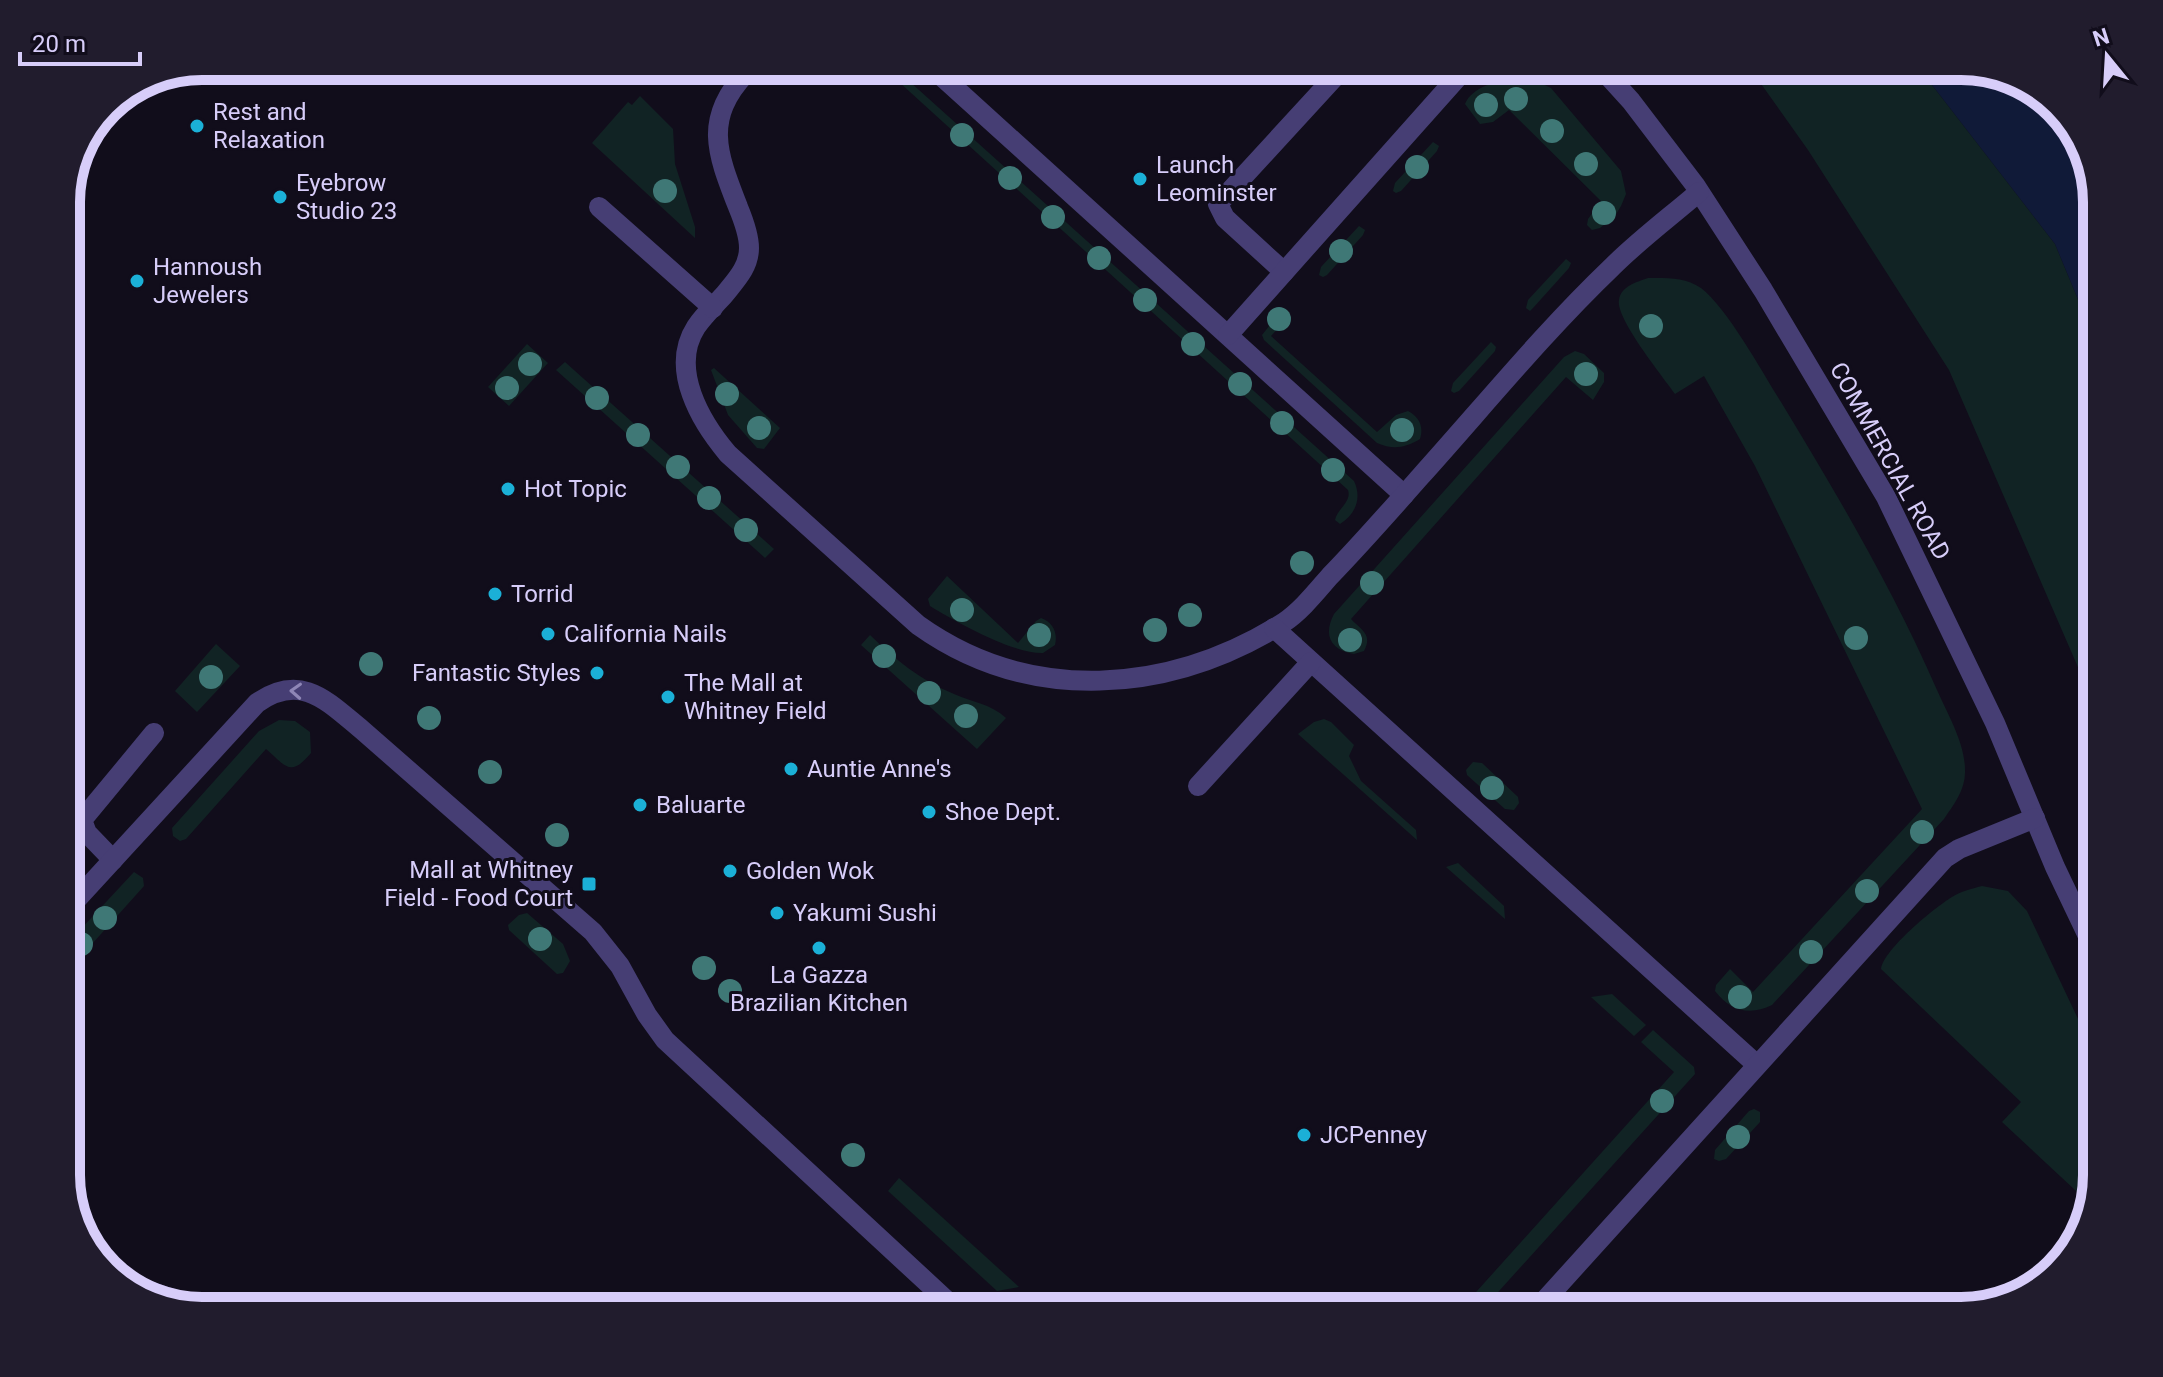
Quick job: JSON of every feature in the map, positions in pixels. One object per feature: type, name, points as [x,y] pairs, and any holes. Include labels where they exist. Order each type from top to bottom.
[{"type":"street","points":[[740,80],[727,96],[721,110],[717,141],[748,236],[747,260],[735,282],[696,328],[690,339],[687,359],[692,396],[709,431],[728,454],[894,605],[946,645],[976,660],[1015,673],[1050,679],[1093,681],[1164,673],[1200,664],[1274,628],[1306,603],[1610,268],[1699,192]]},
{"type":"street","points":[[946,80],[1404,495]]},
{"type":"street","points":[[1284,272],[1225,218],[1218,204],[1332,80]]},
{"type":"street","points":[[1228,335],[1454,80]]},
{"type":"street","name":"COMMERCIAL ROAD","points":[[1612,80],[1699,192],[1763,290],[1886,497],[1995,723],[2083,924]]},
{"type":"street","points":[[599,207],[713,308]]},
{"type":"street","points":[[1274,628],[1757,1065]]},
{"type":"street","points":[[1198,786],[1311,662]]},
{"type":"street","points":[[80,896],[257,703],[286,689],[312,692],[361,729],[593,932],[620,966],[665,1040],[943,1297]]},
{"type":"street","points":[[113,860],[87,833],[82,820],[154,733]]},
{"type":"street","points":[[1548,1297],[1945,858],[1959,849],[2035,818]]},
{"type":"shaded area","points":[[897,80],[908,80],[1354,481],[1356,505],[1340,524],[1335,520],[1348,498],[1348,490]]},
{"type":"shaded area","points":[[1534,80],[1551,88],[1621,171],[1626,194],[1615,216],[1600,228],[1592,230],[1587,225],[1601,201],[1509,110],[1493,122],[1480,124],[1465,104],[1473,93],[1493,83]]},
{"type":"shaded area","points":[[1758,80],[1928,80],[2055,244],[2083,311],[2083,679],[1949,370],[1808,150]]},
{"type":"shaded area","points":[[640,96],[673,129],[675,164],[695,227],[695,238],[592,143],[628,102],[632,105]]},
{"type":"shaded area","points":[[1433,142],[1439,146],[1437,151],[1401,191],[1393,191],[1395,183]]},
{"type":"shaded area","points":[[1359,226],[1365,230],[1363,235],[1327,275],[1319,275],[1321,267]]},
{"type":"shaded area","points":[[1566,259],[1571,263],[1569,268],[1530,311],[1526,308],[1528,300]]},
{"type":"shaded area","points":[[1648,278],[1682,280],[1701,288],[1722,310],[1744,342],[1883,579],[1951,719],[1964,760],[1965,777],[1961,790],[1944,819],[1772,1005],[1756,1010],[1741,1010],[1727,1003],[1715,991],[1716,985],[1730,969],[1753,992],[1922,809],[1755,466],[1704,376],[1675,394],[1624,320],[1620,295],[1630,285]]},
{"type":"shaded area","points":[[1278,315],[1284,318],[1284,322],[1271,336],[1377,432],[1396,415],[1408,411],[1420,422],[1420,439],[1399,447],[1377,443],[1264,340],[1262,335]]},
{"type":"shaded area","points":[[1491,342],[1496,347],[1495,351],[1459,391],[1451,391],[1453,383]]},
{"type":"shaded area","points":[[527,344],[548,363],[509,406],[488,387]]},
{"type":"shaded area","points":[[1575,351],[1584,354],[1604,373],[1604,382],[1593,400],[1566,377],[1351,619],[1366,636],[1364,651],[1354,654],[1334,645],[1329,629],[1334,614],[1564,357]]},
{"type":"shaded area","points":[[565,362],[774,549],[765,558],[556,370]]},
{"type":"shaded area","points":[[714,368],[780,428],[764,449],[757,448],[728,415],[711,370]]},
{"type":"shaded area","points":[[947,576],[1018,643],[1041,618],[1054,628],[1055,645],[1043,653],[1016,648],[969,628],[930,606],[928,599]]},
{"type":"shaded area","points":[[870,635],[919,676],[994,709],[1006,718],[977,749],[861,645]]},
{"type":"shaded area","points":[[216,644],[240,666],[197,712],[175,691]]},
{"type":"shaded area","points":[[1324,719],[1354,745],[1349,756],[1361,781],[1416,830],[1417,840],[1298,734]]},
{"type":"shaded area","points":[[279,720],[295,721],[310,732],[311,753],[304,761],[288,767],[266,749],[186,839],[180,841],[173,836],[172,828],[259,731]]},
{"type":"shaded area","points":[[1473,762],[1482,763],[1518,797],[1519,803],[1514,810],[1505,809],[1467,775],[1466,770]]},
{"type":"shaded area","points":[[1458,863],[1504,906],[1505,919],[1446,867]]},
{"type":"shaded area","points":[[134,872],[143,878],[144,886],[80,957],[80,930]]},
{"type":"shaded area","points":[[1982,886],[2008,891],[2027,911],[2083,1029],[2081,1196],[2002,1122],[2021,1102],[1881,969],[1900,940],[1922,919],[1966,890]]},
{"type":"shaded area","points":[[527,913],[563,944],[570,961],[563,973],[557,974],[509,930],[508,925],[519,915]]},
{"type":"shaded area","points":[[1612,994],[1646,1025],[1634,1036],[1591,997]]},
{"type":"shaded area","points":[[1653,1030],[1694,1067],[1695,1074],[1494,1297],[1472,1297],[1674,1072],[1641,1042]]},
{"type":"shaded area","points":[[1754,1109],[1760,1112],[1760,1122],[1726,1159],[1714,1159],[1715,1150]]},
{"type":"shaded area","points":[[899,1178],[1019,1287],[997,1291],[888,1191]]},
{"type":"water","points":[[1961,80],[2000,86],[2042,110],[2067,141],[2082,186],[2083,311],[2055,244],[1929,81]]},
{"type":"place","name":"Rest and Relaxation","points":[[197,126]]},
{"type":"place","name":"Launch Leominster","points":[[1140,179]]},
{"type":"place","name":"Eyebrow Studio 23","points":[[280,197]]},
{"type":"place","name":"Hannoush Jewelers","points":[[137,281]]},
{"type":"place","name":"Hot Topic","points":[[508,489]]},
{"type":"place","name":"Torrid","points":[[495,594]]},
{"type":"place","name":"California Nails","points":[[548,634]]},
{"type":"place","name":"Fantastic Styles","points":[[597,673]]},
{"type":"place","name":"The Mall at Whitney Field","points":[[668,697]]},
{"type":"place","name":"Auntie Anne's","points":[[791,769]]},
{"type":"place","name":"Baluarte","points":[[640,805]]},
{"type":"place","name":"Shoe Dept.","points":[[929,812]]},
{"type":"place","name":"Golden Wok","points":[[730,871]]},
{"type":"place","name":"Mall at Whitney Field - Food Court","points":[[589,884]]},
{"type":"place","name":"Yakumi Sushi","points":[[777,913]]},
{"type":"place","name":"La Gazza Brazilian Kitchen","points":[[819,948]]},
{"type":"place","name":"JCPenney","points":[[1304,1135]]}]
